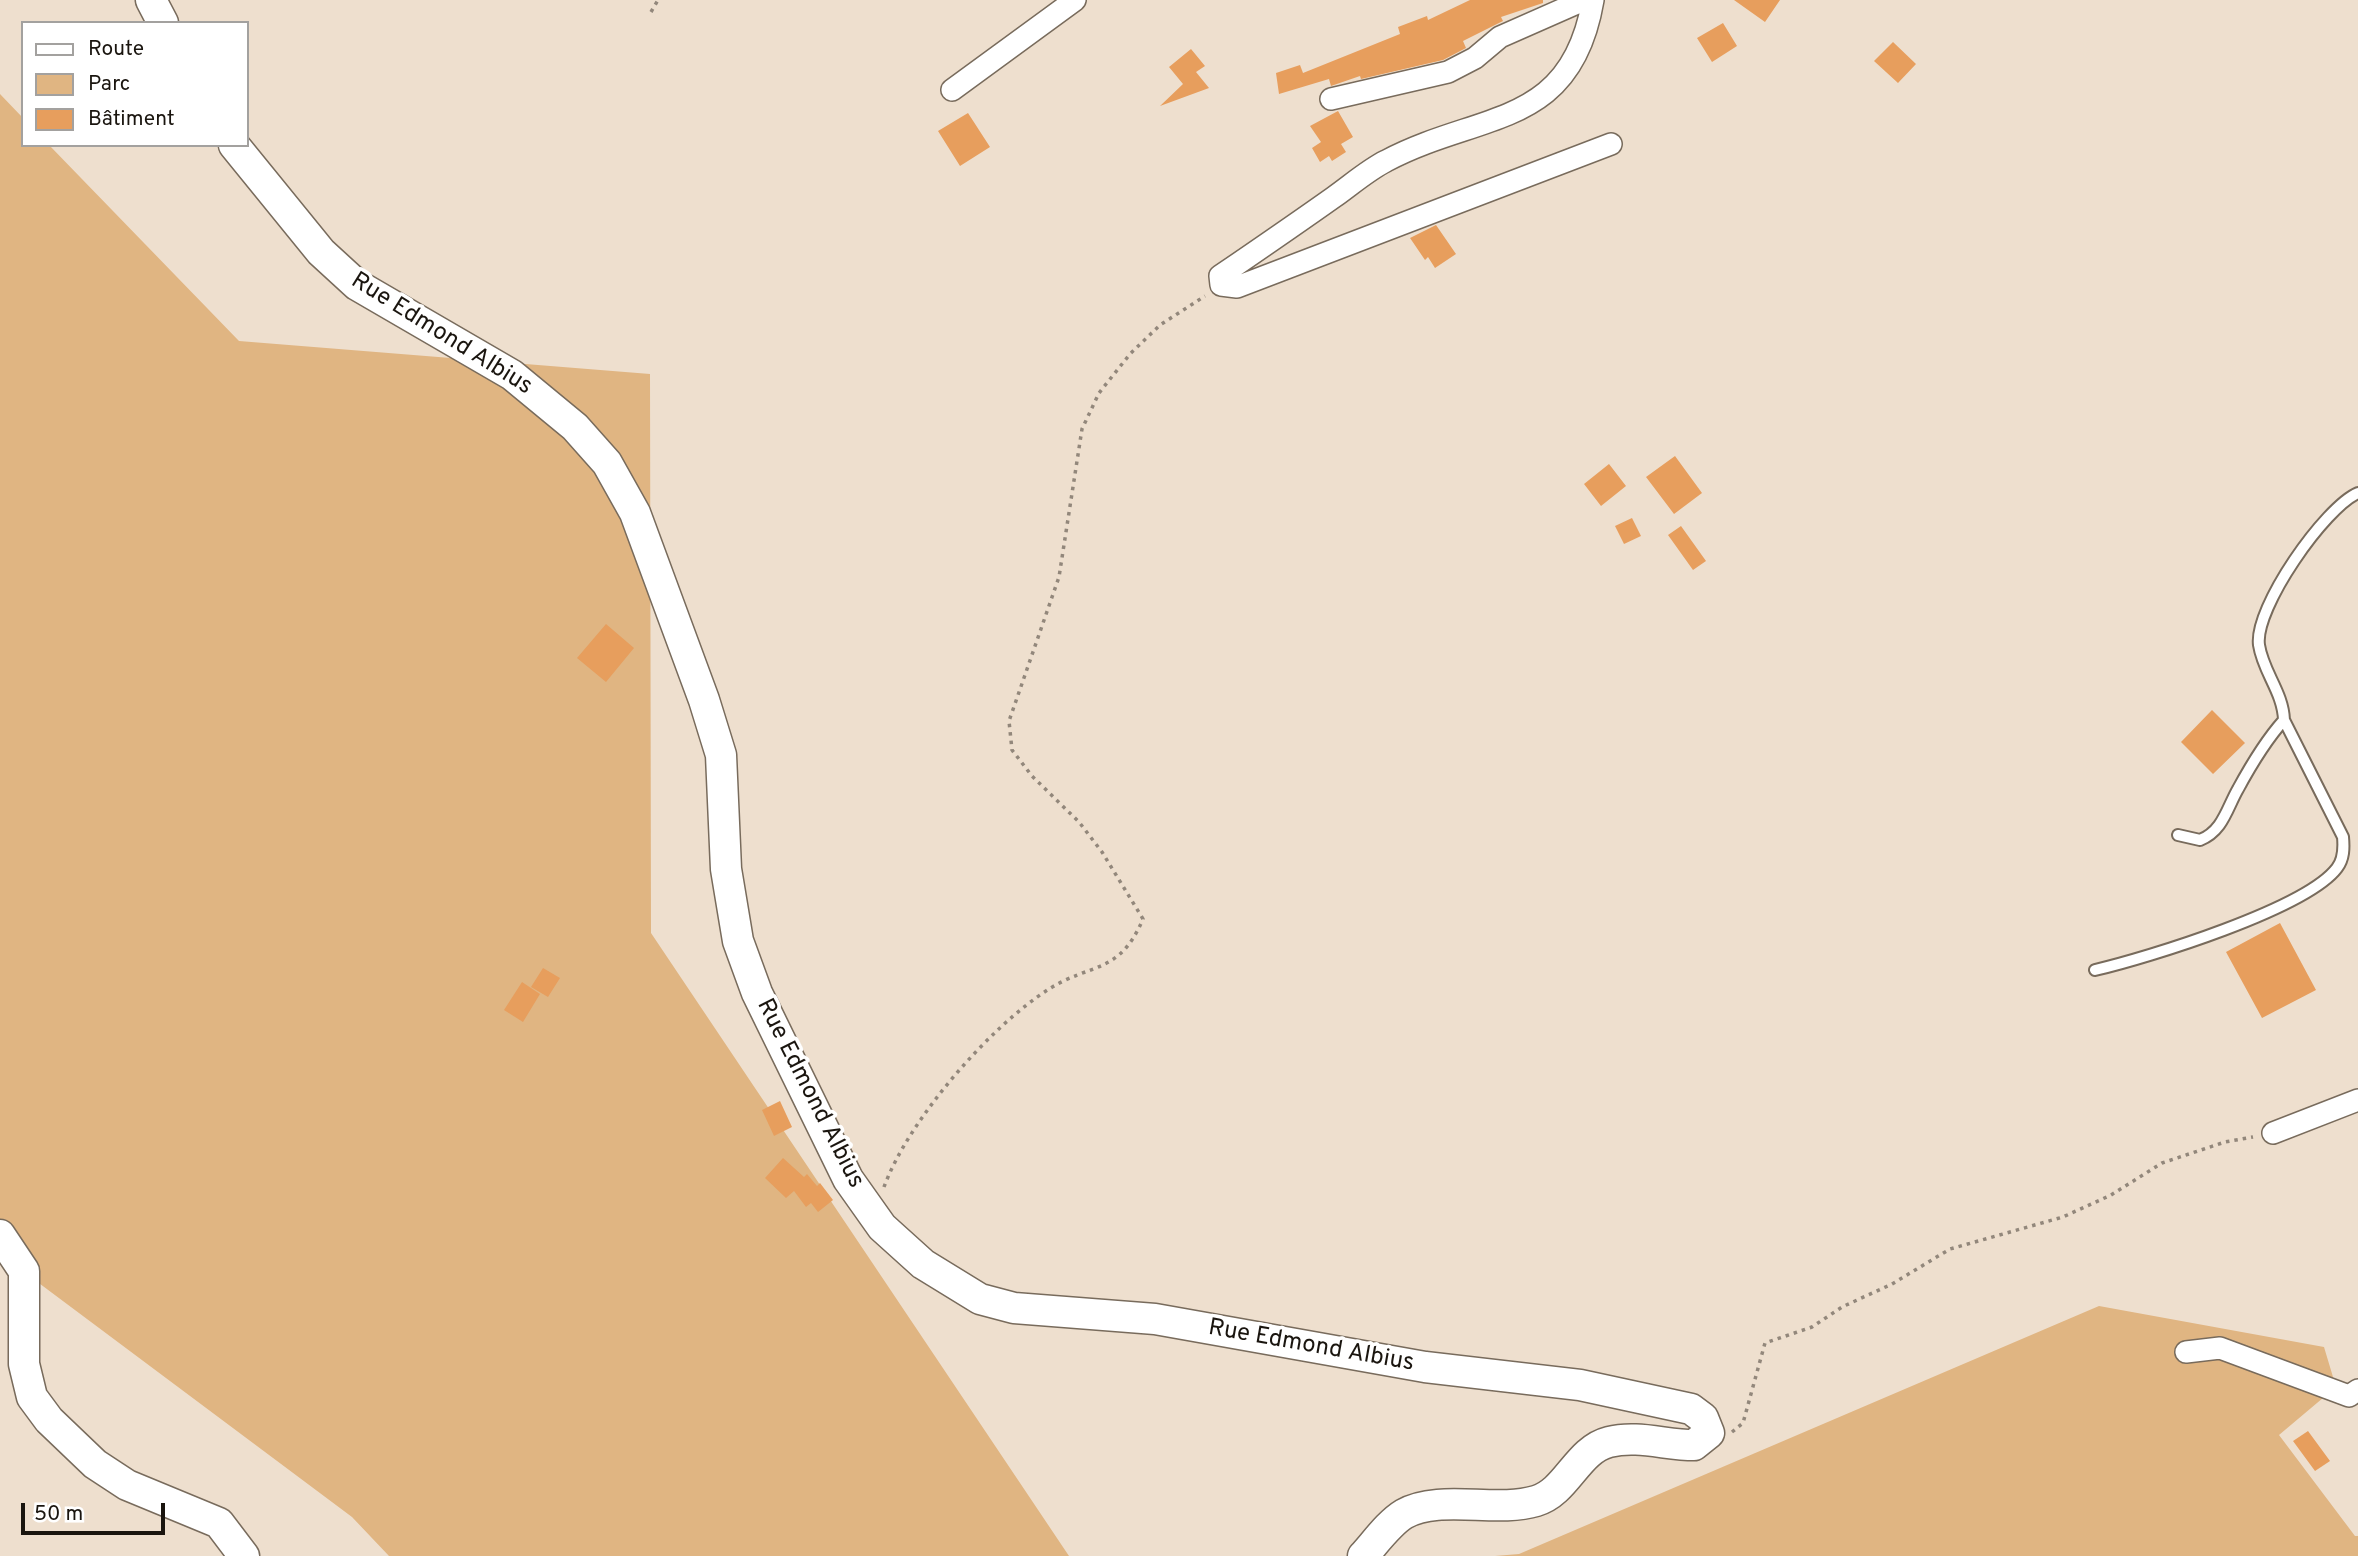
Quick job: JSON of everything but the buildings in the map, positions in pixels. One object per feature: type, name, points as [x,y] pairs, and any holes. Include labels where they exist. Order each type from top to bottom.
[{"type":"main road","points":[[150,0],[162,21]]},
{"type":"main road","name":"Rue Edmond Albius","points":[[236,147],[321,252],[357,285],[512,375],[575,427],[607,463],[635,513],[704,700],[721,755],[726,869],[738,941],[757,993],[848,1179],[882,1227],[923,1264],[980,1299],[1014,1308],[1155,1319],[1425,1367],[1580,1385],[1690,1409],[1703,1418],[1709,1433]]},
{"type":"main road","points":[[0,1235],[24,1271],[24,1364],[32,1398],[49,1420],[95,1464],[127,1485],[219,1523],[244,1556]]},
{"type":"main road","points":[[1363,1556],[1404,1514],[1433,1506],[1501,1507],[1536,1501],[1552,1494],[1584,1458],[1608,1442],[1652,1440],[1694,1445],[1709,1433]]},
{"type":"street","points":[[952,90],[1075,0]]},
{"type":"street","points":[[1331,99],[1448,72],[1475,58],[1500,37],[1584,0]]},
{"type":"street","points":[[1221,281],[1386,161],[1528,106],[1557,86],[1576,55],[1589,24],[1593,0]]},
{"type":"street","points":[[1221,281],[1237,287],[1611,144]]},
{"type":"street","points":[[2273,1133],[2358,1100]]},
{"type":"street","points":[[2186,1352],[2220,1348],[2348,1396],[2358,1391]]},
{"type":"lane","points":[[2095,970],[2137,960],[2230,928],[2304,892],[2336,869],[2344,848],[2343,837],[2284,720],[2280,695],[2259,645],[2260,626],[2265,608],[2281,580],[2333,511],[2358,493]]},
{"type":"lane","points":[[2178,835],[2200,840],[2219,827],[2245,778],[2284,720]]},
{"type":"path","points":[[651,12],[658,0]]},
{"type":"path","points":[[882,1227],[882,1192],[890,1170],[929,1105],[967,1062],[1049,989],[1117,959],[1133,942],[1143,919],[1087,832],[1032,776],[1012,750],[1009,721],[1059,577],[1082,429],[1099,393],[1130,354],[1160,325],[1221,281]]},
{"type":"path","points":[[1709,1433],[1721,1430],[1733,1433],[1743,1423],[1765,1343],[1812,1327],[1842,1307],[1892,1284],[1950,1249],[2063,1217],[2111,1195],[2162,1163],[2225,1142],[2273,1133]]},
{"type":"green space","points":[[0,94],[21,116],[21,147],[51,147],[239,341],[650,374],[651,933],[1069,1556],[389,1556],[352,1517],[0,1254]]},
{"type":"green space","points":[[2099,1306],[2324,1347],[2336,1387],[2279,1435],[2355,1536],[2358,1536],[2358,1556],[1495,1556],[1519,1554]]}]
